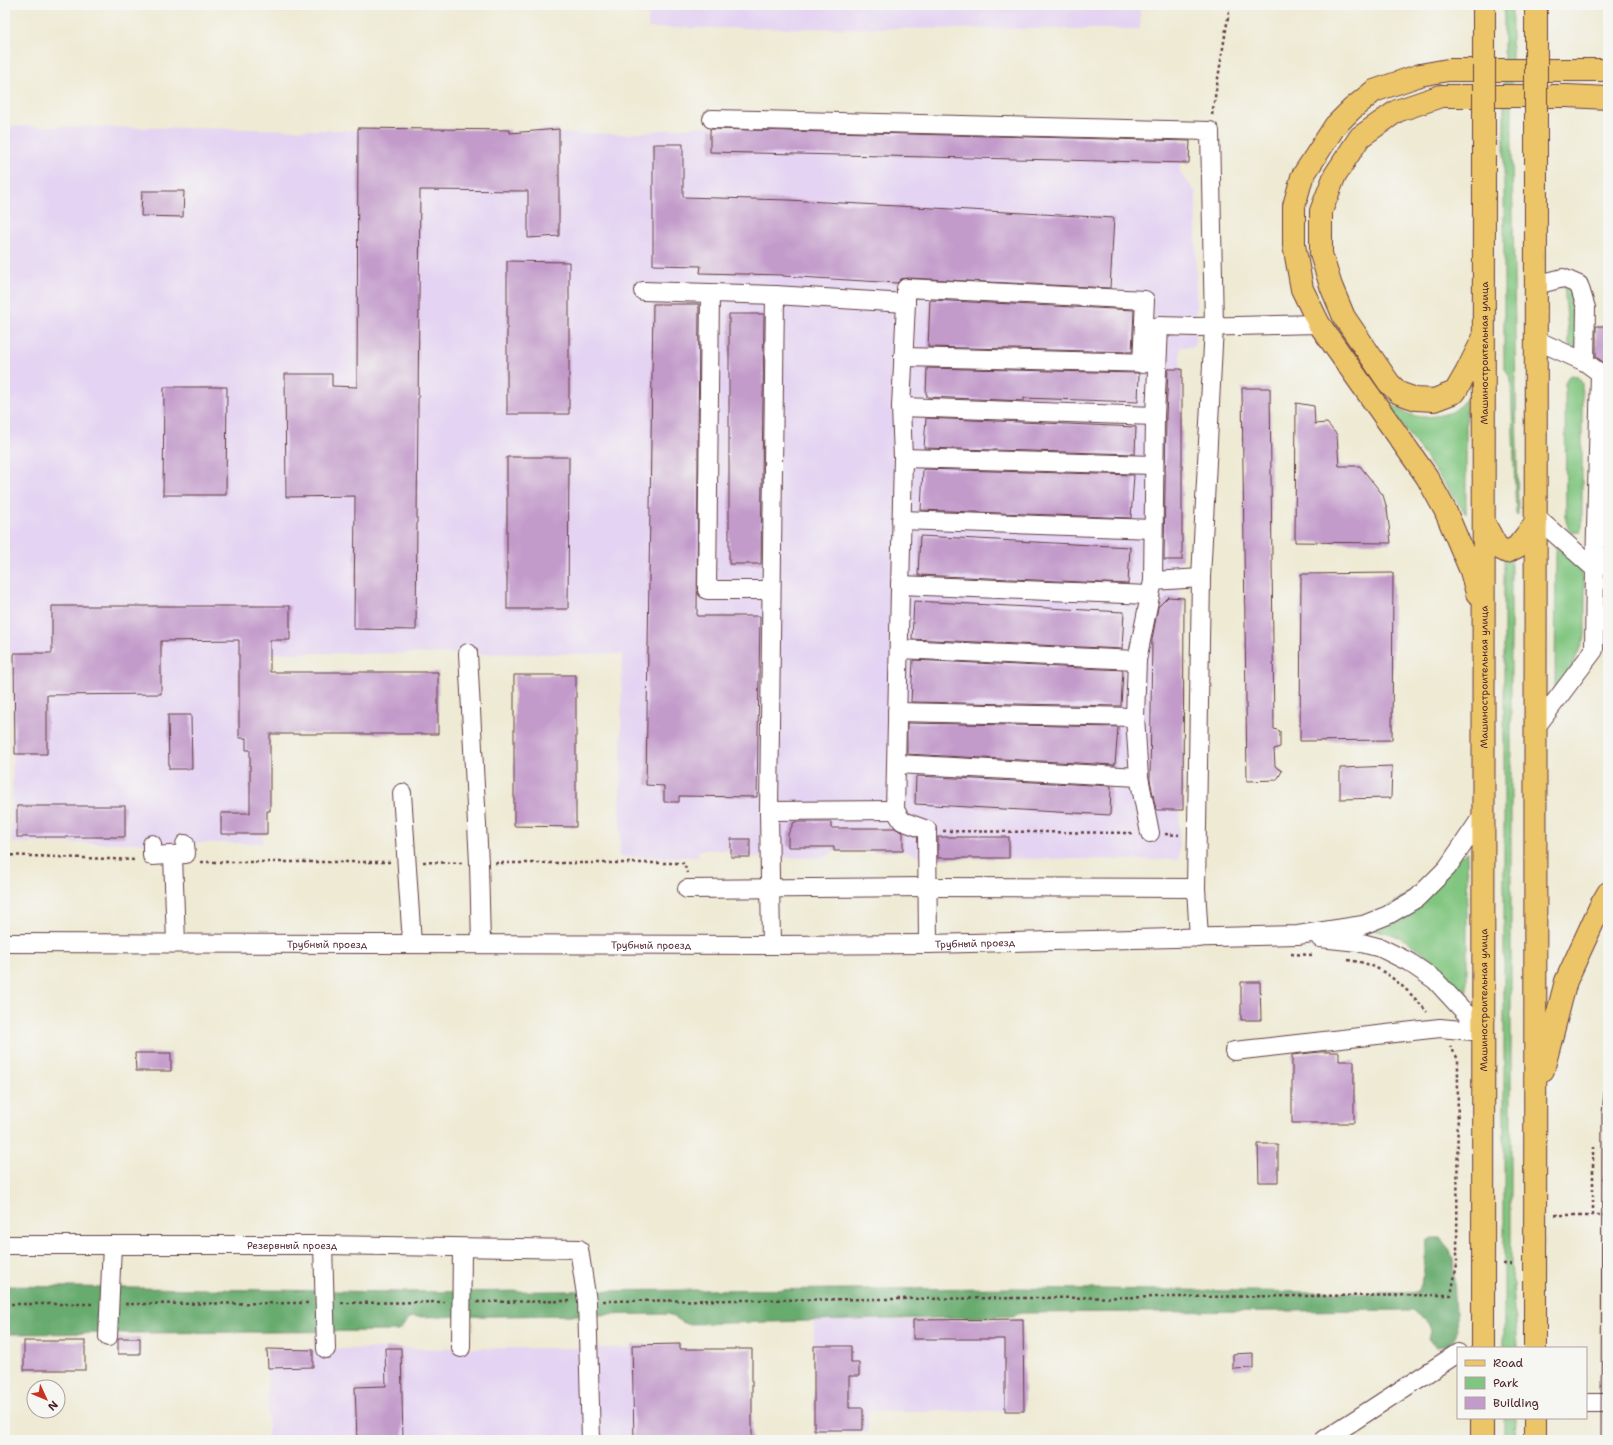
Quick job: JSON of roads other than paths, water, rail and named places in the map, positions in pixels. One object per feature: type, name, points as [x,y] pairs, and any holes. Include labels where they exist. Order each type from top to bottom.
[{"type":"main road","points":[[1535,1347],[1536,5]]},
{"type":"main road","name":"Машиностроительная улица","points":[[1477,1345],[1483,1032],[1484,16]]},
{"type":"main road","points":[[1484,614],[1471,571],[1445,510],[1427,476],[1319,324],[1302,289],[1294,245],[1294,206],[1302,177],[1335,126],[1352,109],[1374,91],[1420,75],[1448,70],[1608,70]]},
{"type":"main road","points":[[1484,337],[1455,392],[1434,400],[1416,399],[1399,393],[1389,383],[1344,317],[1330,286],[1321,254],[1321,211],[1334,176],[1360,137],[1396,111],[1441,96],[1567,96],[1608,98]]},
{"type":"main road","points":[[1484,522],[1497,547],[1507,552],[1517,547],[1536,520]]},
{"type":"main road","points":[[1536,1100],[1566,982],[1601,905],[1608,893]]},
{"type":"main road","points":[[1482,1419],[1482,1440]]},
{"type":"main road","points":[[1535,1419],[1535,1440]]},
{"type":"street","points":[[712,120],[1210,131],[1214,326],[1201,578],[1196,888],[1199,938]]},
{"type":"street","points":[[1536,285],[1563,278],[1579,285],[1586,308],[1585,362]]},
{"type":"street","points":[[928,944],[927,830],[902,821],[895,810],[903,458],[901,407],[906,288],[1146,300],[1155,416],[1153,529],[1151,588],[1137,660],[1135,717],[1139,777],[1150,833]]},
{"type":"street","points":[[643,290],[775,295],[906,303]]},
{"type":"street","points":[[710,293],[707,590],[771,590]]},
{"type":"street","points":[[771,945],[768,811],[775,295]]},
{"type":"street","points":[[1150,363],[1159,326],[1196,327],[1319,324]]},
{"type":"street","points":[[1536,340],[1585,362],[1600,373],[1594,650],[1536,727]]},
{"type":"street","points":[[903,357],[1150,363]]},
{"type":"street","points":[[901,407],[1155,416]]},
{"type":"street","points":[[903,458],[1154,465]]},
{"type":"street","points":[[901,520],[1153,529]]},
{"type":"street","points":[[1536,520],[1595,569]]},
{"type":"street","points":[[900,586],[1151,588],[1201,578]]},
{"type":"street","points":[[899,649],[1137,660]]},
{"type":"street","points":[[468,653],[479,863],[481,944]]},
{"type":"street","points":[[897,712],[1135,717]]},
{"type":"street","points":[[897,764],[1139,777]]},
{"type":"street","points":[[402,794],[412,944]]},
{"type":"street","points":[[768,811],[895,810]]},
{"type":"street","points":[[1298,935],[1363,925],[1388,915],[1417,898],[1447,868],[1483,815]]},
{"type":"street","points":[[152,844],[152,856],[177,854],[176,943]]},
{"type":"street","points":[[690,889],[927,887],[1196,888]]},
{"type":"street","points":[[1298,935],[1358,942],[1382,948],[1409,962],[1435,980],[1483,1032]]},
{"type":"street","name":"Трубный проезд","points":[[5,943],[771,945],[928,944],[1298,935]]},
{"type":"street","points":[[1234,1051],[1440,1028],[1483,1032]]},
{"type":"street","name":"Резервный проезд","points":[[5,1245],[323,1245],[579,1250],[587,1301],[591,1440]]},
{"type":"street","points":[[108,1337],[112,1245]]},
{"type":"street","points":[[323,1245],[326,1349]]},
{"type":"street","points":[[461,1348],[462,1248]]},
{"type":"street","points":[[1324,1440],[1457,1355]]},
{"type":"street","points":[[1587,1403],[1608,1403]]},
{"type":"tram line","points":[[1601,1440],[1602,1113],[1608,1053]]}]
